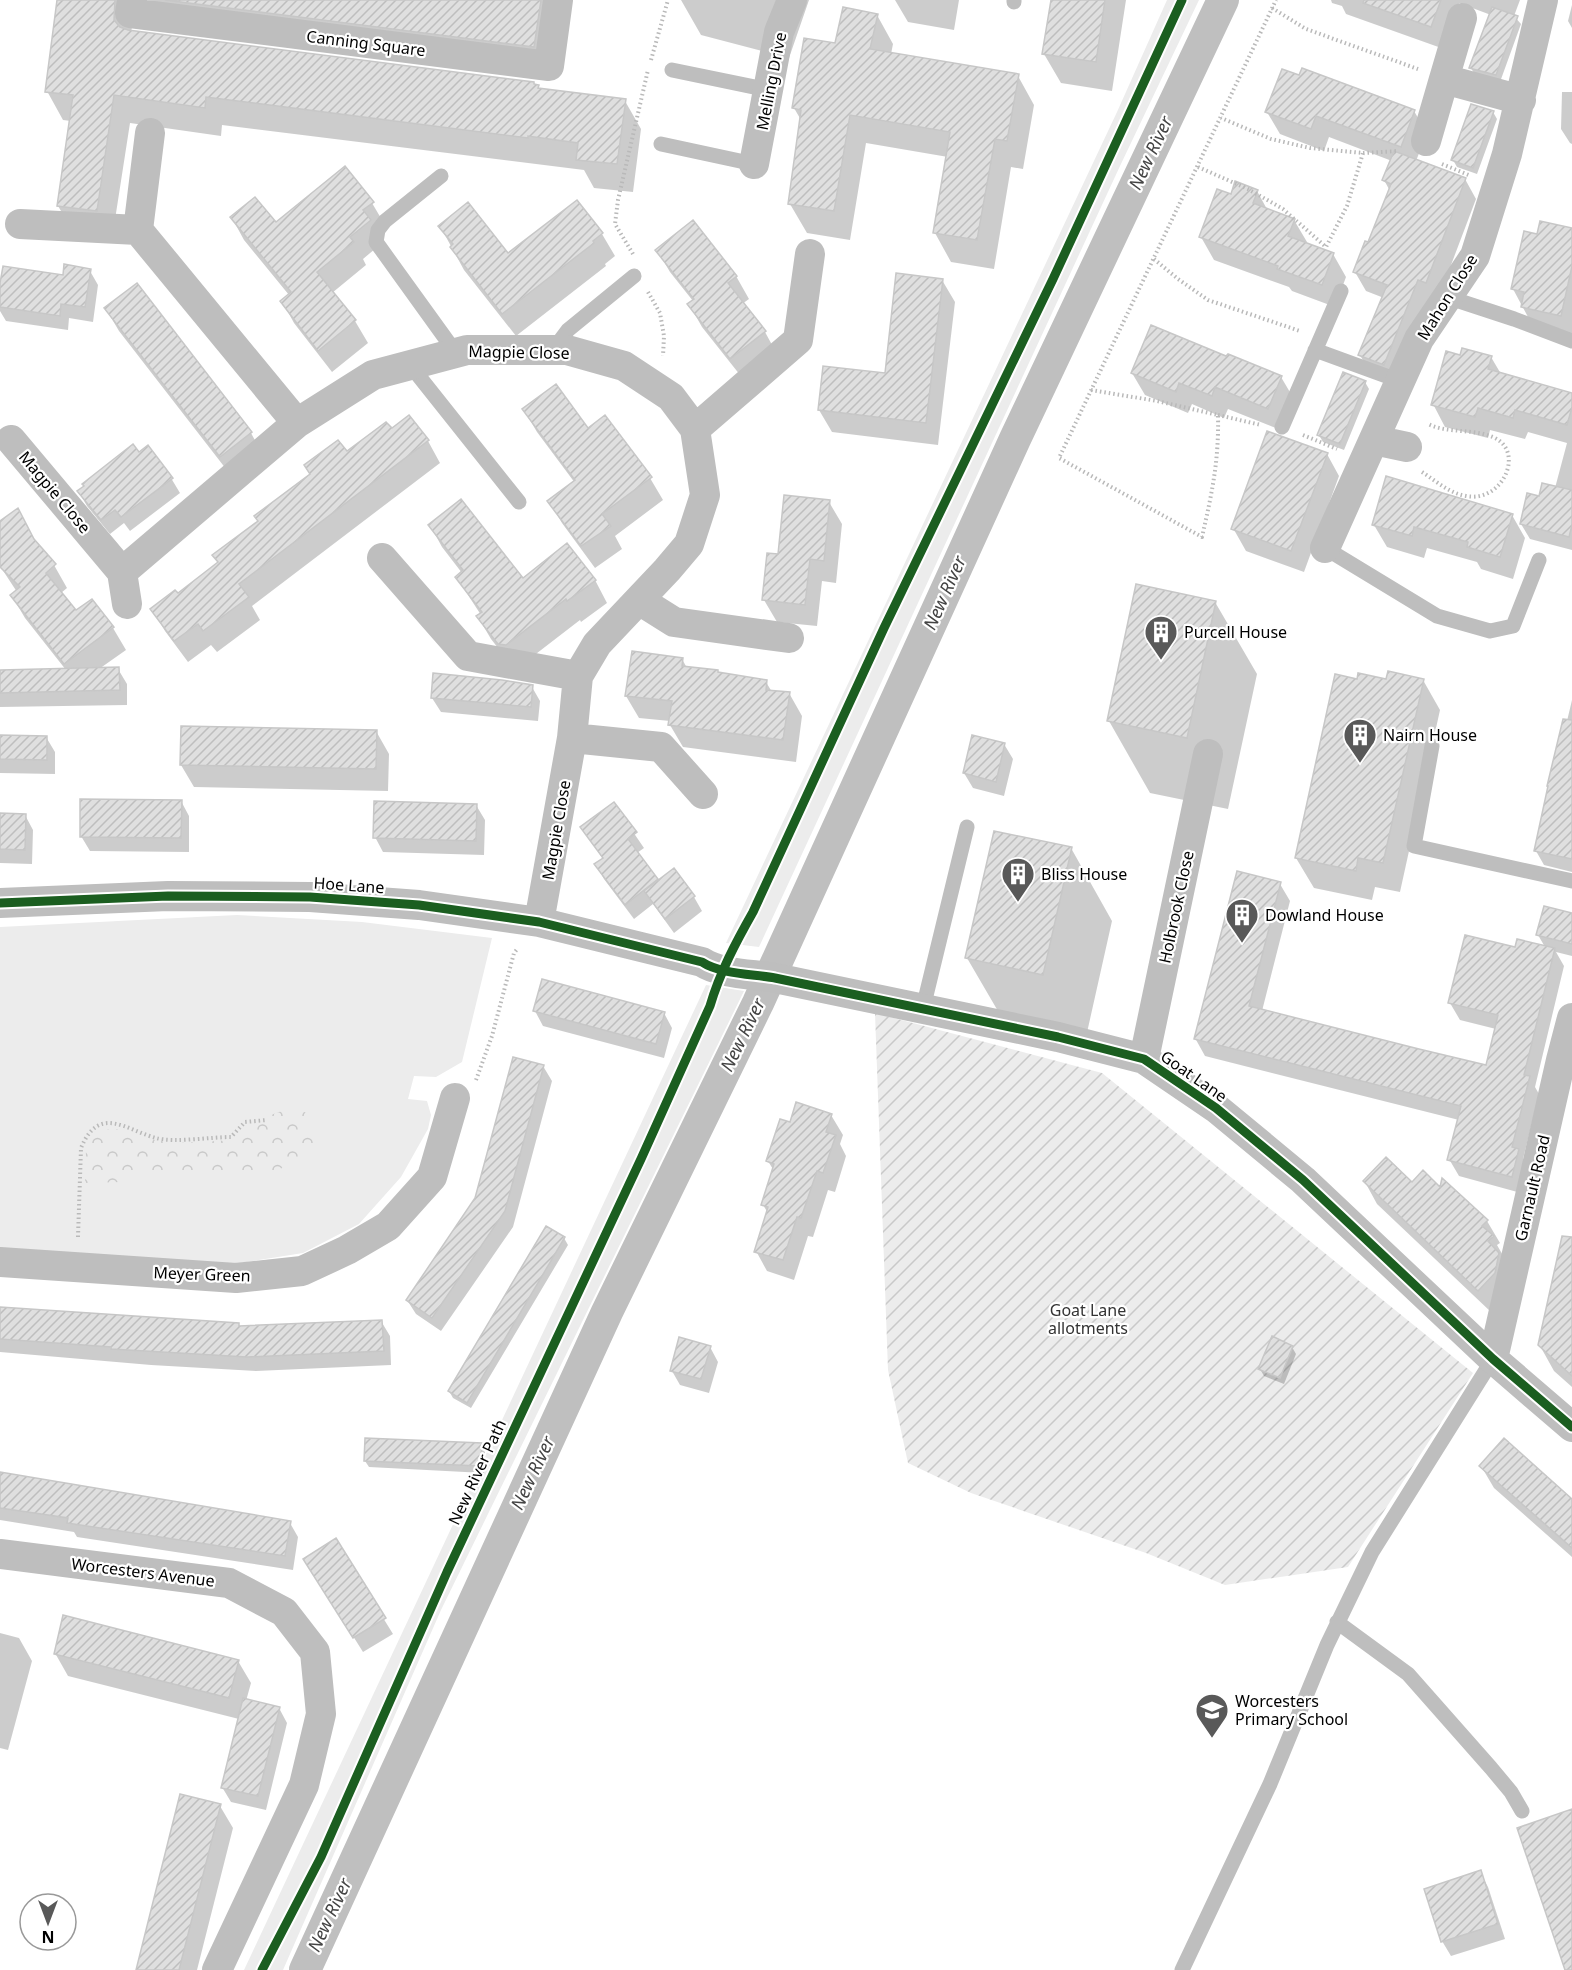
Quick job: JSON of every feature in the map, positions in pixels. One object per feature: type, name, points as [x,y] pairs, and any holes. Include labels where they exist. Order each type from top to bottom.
[{"type":"street","name":"Canning Square","points":[[132,0],[130,13],[549,66],[558,0]]},
{"type":"street","name":"Melling Drive","points":[[754,164],[779,32],[792,0]]},
{"type":"street","name":"Mahon Close","points":[[1325,548],[1419,339],[1475,256],[1507,154],[1543,0]]},
{"type":"street","points":[[1426,141],[1462,18]]},
{"type":"street","points":[[1444,79],[1521,99]]},
{"type":"street","points":[[150,133],[138,230],[297,423]]},
{"type":"street","points":[[20,224],[138,230]]},
{"type":"street","points":[[695,429],[798,340],[810,254]]},
{"type":"street","name":"Magpie Close","points":[[122,572],[297,423],[373,375],[467,350],[567,350],[624,366],[671,397],[695,429],[705,495],[689,544],[597,644],[578,676],[572,738],[539,922]]},
{"type":"street","name":"Magpie Close","points":[[11,440],[122,572],[128,604]]},
{"type":"street","points":[[1374,440],[1414,459]]},
{"type":"street","points":[[382,558],[468,656],[578,676]]},
{"type":"street","points":[[639,600],[674,622],[789,638]]},
{"type":"street","points":[[572,738],[661,747],[703,794]]},
{"type":"street","name":"Holbrook Close","points":[[1144,1059],[1208,754]]},
{"type":"street","name":"Hoe Lane","points":[[0,903],[168,896],[310,897],[419,905],[539,922],[691,960]]},
{"type":"street","name":"Goat Lane","points":[[691,960],[723,970],[788,981],[1058,1037],[1144,1059],[1216,1108],[1303,1180],[1493,1359],[1572,1427]]},
{"type":"street","name":"Garnault Road","points":[[1493,1359],[1566,1064],[1572,1018]]},
{"type":"street","name":"Meyer Green","points":[[0,1262],[236,1278],[302,1271],[347,1250],[388,1226],[432,1177],[455,1098]]},
{"type":"street","name":"Worcesters Avenue","points":[[0,1554],[229,1582],[284,1612],[315,1652],[321,1714],[304,1785],[217,1970]]},
{"type":"lane","points":[[672,70],[769,90]]},
{"type":"lane","points":[[661,144],[754,164]]},
{"type":"lane","points":[[441,177],[385,221],[378,230],[376,242],[456,353]]},
{"type":"lane","points":[[553,350],[568,330],[634,276]]},
{"type":"lane","points":[[1282,427],[1341,291]]},
{"type":"lane","points":[[1447,297],[1572,341]]},
{"type":"lane","points":[[1318,344],[1395,393]]},
{"type":"lane","points":[[410,365],[519,502]]},
{"type":"lane","points":[[1325,548],[1437,616],[1490,631],[1513,626],[1539,560]]},
{"type":"lane","points":[[1432,746],[1414,846],[1572,881]]},
{"type":"lane","points":[[923,1008],[967,827]]},
{"type":"lane","points":[[1182,1970],[1270,1784],[1337,1622],[1372,1552],[1493,1359]]},
{"type":"lane","points":[[1337,1622],[1408,1674],[1511,1792],[1522,1811]]},
{"type":"path","points":[[634,256],[615,224],[618,200],[652,55],[668,0]]},
{"type":"path","points":[[1091,390],[1157,401],[1218,415],[1215,478],[1202,537],[1059,458],[1091,390],[1154,259],[1197,167],[1221,118],[1276,0]]},
{"type":"path","points":[[1272,8],[1306,29],[1444,79]]},
{"type":"path","points":[[1197,167],[1248,189],[1283,209],[1326,247],[1347,206],[1363,153],[1310,148],[1271,139],[1221,118]]},
{"type":"path","points":[[1154,259],[1208,300],[1318,344]]},
{"type":"path","points":[[646,287],[660,313],[664,336],[662,359],[671,397]]},
{"type":"path","points":[[1395,393],[1431,426],[1496,438],[1506,450],[1509,464],[1504,479],[1495,491],[1482,496],[1467,496],[1449,490],[1414,459]]},
{"type":"path","points":[[455,1098],[478,1079],[514,953],[539,922]]},
{"type":"path","points":[[76,1267],[81,1148],[85,1138],[92,1130],[102,1124],[113,1123],[156,1138],[231,1137],[245,1122],[267,1120]]},
{"type":"green space","points":[[1167,0],[1199,0],[759,947],[726,943],[1117,112]]},
{"type":"green space","points":[[237,915],[362,922],[492,938],[462,1062],[436,1077],[414,1076],[408,1099],[427,1101],[431,1115],[428,1129],[401,1177],[359,1224],[303,1253],[227,1265],[0,1248],[0,927]]},
{"type":"green space","points":[[706,985],[744,991],[441,1610],[283,1970],[244,1970]]},
{"type":"green space","name":"Goat Lane allotments","points":[[875,1013],[1102,1073],[1473,1373],[1348,1567],[1225,1585],[1146,1553],[971,1493],[908,1463],[888,1370]]},
{"type":"green space","points":[[290,1108],[300,1109],[309,1115],[315,1123],[317,1133],[310,1151],[292,1160],[278,1171],[266,1174],[192,1176],[192,1170],[172,1171],[165,1179],[160,1180],[155,1180],[147,1171],[121,1172],[121,1182],[85,1183],[86,1149],[92,1134],[114,1129],[157,1141],[192,1143],[233,1140],[249,1124],[265,1123],[268,1116]]},
{"type":"building","points":[[57,0],[115,0],[114,20],[120,27],[128,30],[534,82],[539,85],[538,88],[626,99],[617,164],[576,160],[578,143],[528,136],[528,138],[206,97],[205,108],[114,95],[97,211],[57,206],[73,95],[45,92]]},
{"type":"building","points":[[165,0],[541,0],[534,47]]},
{"type":"building","points":[[1051,0],[1105,0],[1096,62],[1042,54]]},
{"type":"building","points":[[1364,0],[1441,0],[1431,27],[1363,3]]},
{"type":"building","points":[[843,7],[878,14],[870,49],[1019,74],[1007,141],[995,139],[977,240],[933,233],[950,132],[850,115],[834,211],[788,204],[801,110],[792,108],[804,38],[835,43]]},
{"type":"building","points":[[1492,7],[1518,16],[1496,75],[1469,68]]},
{"type":"building","points":[[1302,68],[1415,110],[1401,147],[1316,116],[1311,129],[1265,112],[1282,69],[1299,75]]},
{"type":"building","points":[[1471,104],[1494,111],[1473,168],[1451,160]]},
{"type":"building","points":[[1394,151],[1466,178],[1426,283],[1418,280],[1384,365],[1358,355],[1387,285],[1353,272],[1365,241],[1368,242],[1391,184],[1382,180]]},
{"type":"building","points":[[345,166],[374,202],[363,210],[371,220],[350,237],[354,242],[317,272],[356,320],[318,351],[280,301],[291,292],[230,217],[255,197],[276,222]]},
{"type":"building","points":[[1235,181],[1258,190],[1253,203],[1295,219],[1288,236],[1334,253],[1322,285],[1199,237],[1217,189],[1231,194]]},
{"type":"building","points":[[577,200],[603,233],[593,241],[594,243],[502,314],[450,247],[453,244],[438,226],[468,202],[508,253]]},
{"type":"building","points":[[693,220],[737,276],[728,283],[766,331],[730,359],[687,304],[694,299],[655,250]]},
{"type":"building","points":[[1540,221],[1572,228],[1572,266],[1561,316],[1521,307],[1524,292],[1511,289],[1524,231],[1537,234]]},
{"type":"building","points":[[64,264],[91,269],[85,307],[61,304],[60,316],[0,307],[3,266],[63,275]]},
{"type":"building","points":[[896,273],[943,279],[926,423],[818,410],[823,366],[885,373]]},
{"type":"building","points":[[137,283],[252,432],[220,457],[104,308]]},
{"type":"building","points":[[1151,325],[1282,376],[1268,409],[1215,387],[1212,396],[1179,383],[1176,392],[1131,373]]},
{"type":"building","points":[[1462,348],[1492,356],[1488,369],[1572,393],[1572,407],[1567,425],[1515,410],[1513,418],[1478,408],[1475,417],[1431,405],[1446,351],[1460,355]]},
{"type":"building","points":[[1343,372],[1366,381],[1340,444],[1317,435]]},
{"type":"building","points":[[556,384],[588,428],[605,415],[652,477],[602,514],[611,526],[581,546],[547,501],[575,480],[522,409]]},
{"type":"building","points":[[409,415],[429,440],[239,584],[249,597],[203,631],[198,624],[174,641],[150,609],[175,590],[178,593],[218,562],[212,555],[258,521],[254,516],[310,474],[304,465],[338,440],[347,451],[386,422],[392,428]]},
{"type":"building","points":[[1267,431],[1328,453],[1291,551],[1231,529]]},
{"type":"building","points":[[133,444],[139,452],[148,445],[173,478],[121,517],[115,510],[101,520],[77,491],[84,486],[82,484]]},
{"type":"building","points":[[1386,476],[1513,514],[1500,557],[1467,547],[1468,542],[1414,527],[1412,536],[1372,525]]},
{"type":"building","points":[[1542,483],[1572,490],[1572,525],[1569,537],[1520,524],[1527,493],[1539,496]]},
{"type":"building","points":[[784,495],[830,500],[824,561],[810,559],[805,605],[762,600],[767,553],[778,554]]},
{"type":"building","points":[[461,499],[523,578],[567,543],[596,580],[567,601],[566,599],[506,645],[498,644],[476,616],[482,612],[455,577],[463,570],[428,525]]},
{"type":"building","points":[[18,508],[34,539],[56,564],[46,573],[76,610],[92,599],[114,627],[64,664],[10,595],[20,587],[0,567],[0,521]]},
{"type":"building","name":"Purcell House","points":[[1136,584],[1216,601],[1187,738],[1107,721]]},
{"type":"building","points":[[632,651],[683,658],[682,666],[718,670],[718,672],[767,680],[766,690],[790,692],[783,740],[668,725],[672,701],[625,696]]},
{"type":"building","points":[[119,667],[120,690],[0,693],[0,670]]},
{"type":"building","name":"Nairn House","points":[[1388,671],[1424,679],[1383,863],[1358,858],[1356,871],[1295,858],[1335,674],[1357,679],[1358,673],[1386,679]]},
{"type":"building","points":[[433,673],[533,685],[531,707],[431,698]]},
{"type":"building","points":[[1563,719],[1572,720],[1572,859],[1534,851]]},
{"type":"building","points":[[181,726],[377,730],[376,769],[180,765]]},
{"type":"building","points":[[0,735],[47,736],[47,760],[0,759]]},
{"type":"building","points":[[972,735],[1005,743],[996,782],[963,773]]},
{"type":"building","points":[[80,799],[182,800],[181,838],[80,837]]},
{"type":"building","points":[[374,801],[477,804],[476,841],[373,838]]},
{"type":"building","points":[[614,802],[637,832],[628,839],[658,879],[625,905],[594,864],[603,858],[580,827]]},
{"type":"building","points":[[0,813],[26,814],[25,850],[0,849]]},
{"type":"building","name":"Bliss House","points":[[994,831],[1072,847],[1043,975],[965,958]]},
{"type":"building","points":[[674,868],[695,896],[665,919],[644,891]]},
{"type":"building","points":[[1237,871],[1281,882],[1249,1006],[1419,1049],[1486,1065],[1498,1015],[1448,1003],[1465,935],[1515,947],[1517,939],[1555,948],[1524,1075],[1530,1076],[1512,1147],[1519,1149],[1512,1177],[1447,1160],[1461,1106],[1194,1039]]},
{"type":"building","points":[[1544,906],[1572,913],[1572,944],[1536,935]]},
{"type":"building","points":[[542,979],[665,1012],[656,1044],[533,1011]]},
{"type":"building","points":[[513,1057],[544,1065],[505,1211],[432,1318],[406,1300],[475,1198]]},
{"type":"building","points":[[796,1102],[832,1114],[826,1132],[836,1135],[823,1173],[817,1171],[801,1218],[797,1217],[783,1260],[754,1252],[768,1207],[761,1205],[774,1164],[766,1161],[780,1119],[790,1122]]},
{"type":"building","points":[[1386,1157],[1412,1182],[1423,1170],[1440,1187],[1442,1178],[1488,1220],[1482,1226],[1494,1236],[1488,1241],[1499,1253],[1495,1273],[1478,1291],[1363,1181]]},
{"type":"building","points":[[546,1226],[565,1237],[467,1403],[448,1391]]},
{"type":"building","points":[[1562,1236],[1572,1237],[1572,1376],[1538,1345]]},
{"type":"building","points":[[0,1307],[239,1323],[239,1326],[382,1320],[384,1351],[247,1357],[111,1349],[111,1347],[0,1339]]},
{"type":"building","points":[[1272,1336],[1293,1346],[1280,1378],[1258,1369]]},
{"type":"building","points":[[679,1337],[711,1346],[701,1379],[670,1371]]},
{"type":"building","points":[[365,1438],[482,1443],[480,1466],[364,1461]]},
{"type":"building","points":[[1504,1438],[1572,1499],[1572,1548],[1479,1466]]},
{"type":"building","points":[[0,1472],[291,1521],[285,1556],[67,1523],[68,1518],[0,1508]]},
{"type":"building","points":[[336,1538],[386,1618],[353,1638],[303,1559]]},
{"type":"building","points":[[63,1615],[239,1660],[229,1698],[54,1654]]},
{"type":"building","points":[[243,1698],[280,1707],[258,1796],[221,1788]]},
{"type":"building","points":[[180,1794],[221,1804],[179,1970],[136,1970]]},
{"type":"building","points":[[1572,1809],[1572,1970],[1565,1970],[1517,1828]]},
{"type":"building","points":[[1481,1870],[1498,1924],[1441,1942],[1424,1889]]},
{"type":"waterway","name":"New River","points":[[305,1970],[607,1312],[758,1003],[1015,439],[1223,0]]},
{"type":"cycle path","name":"New River Path","points":[[262,1970],[321,1857],[447,1572],[641,1159],[710,1006],[729,957],[753,912],[884,628],[1053,279],[1182,0]]},
{"type":"cycle path","points":[[0,903],[168,896],[310,897],[419,905],[539,922],[702,962],[718,969],[775,978],[1058,1037],[1144,1059],[1216,1108],[1303,1180],[1493,1359],[1572,1427]]},
{"type":"place","name":"Purcell House","points":[[1161,661]]},
{"type":"place","name":"Nairn House","points":[[1360,764]]},
{"type":"place","name":"Bliss House","points":[[1018,903]]},
{"type":"place","name":"Dowland House","points":[[1242,944]]},
{"type":"place","name":"Worcesters Primary School","points":[[1212,1739]]}]
